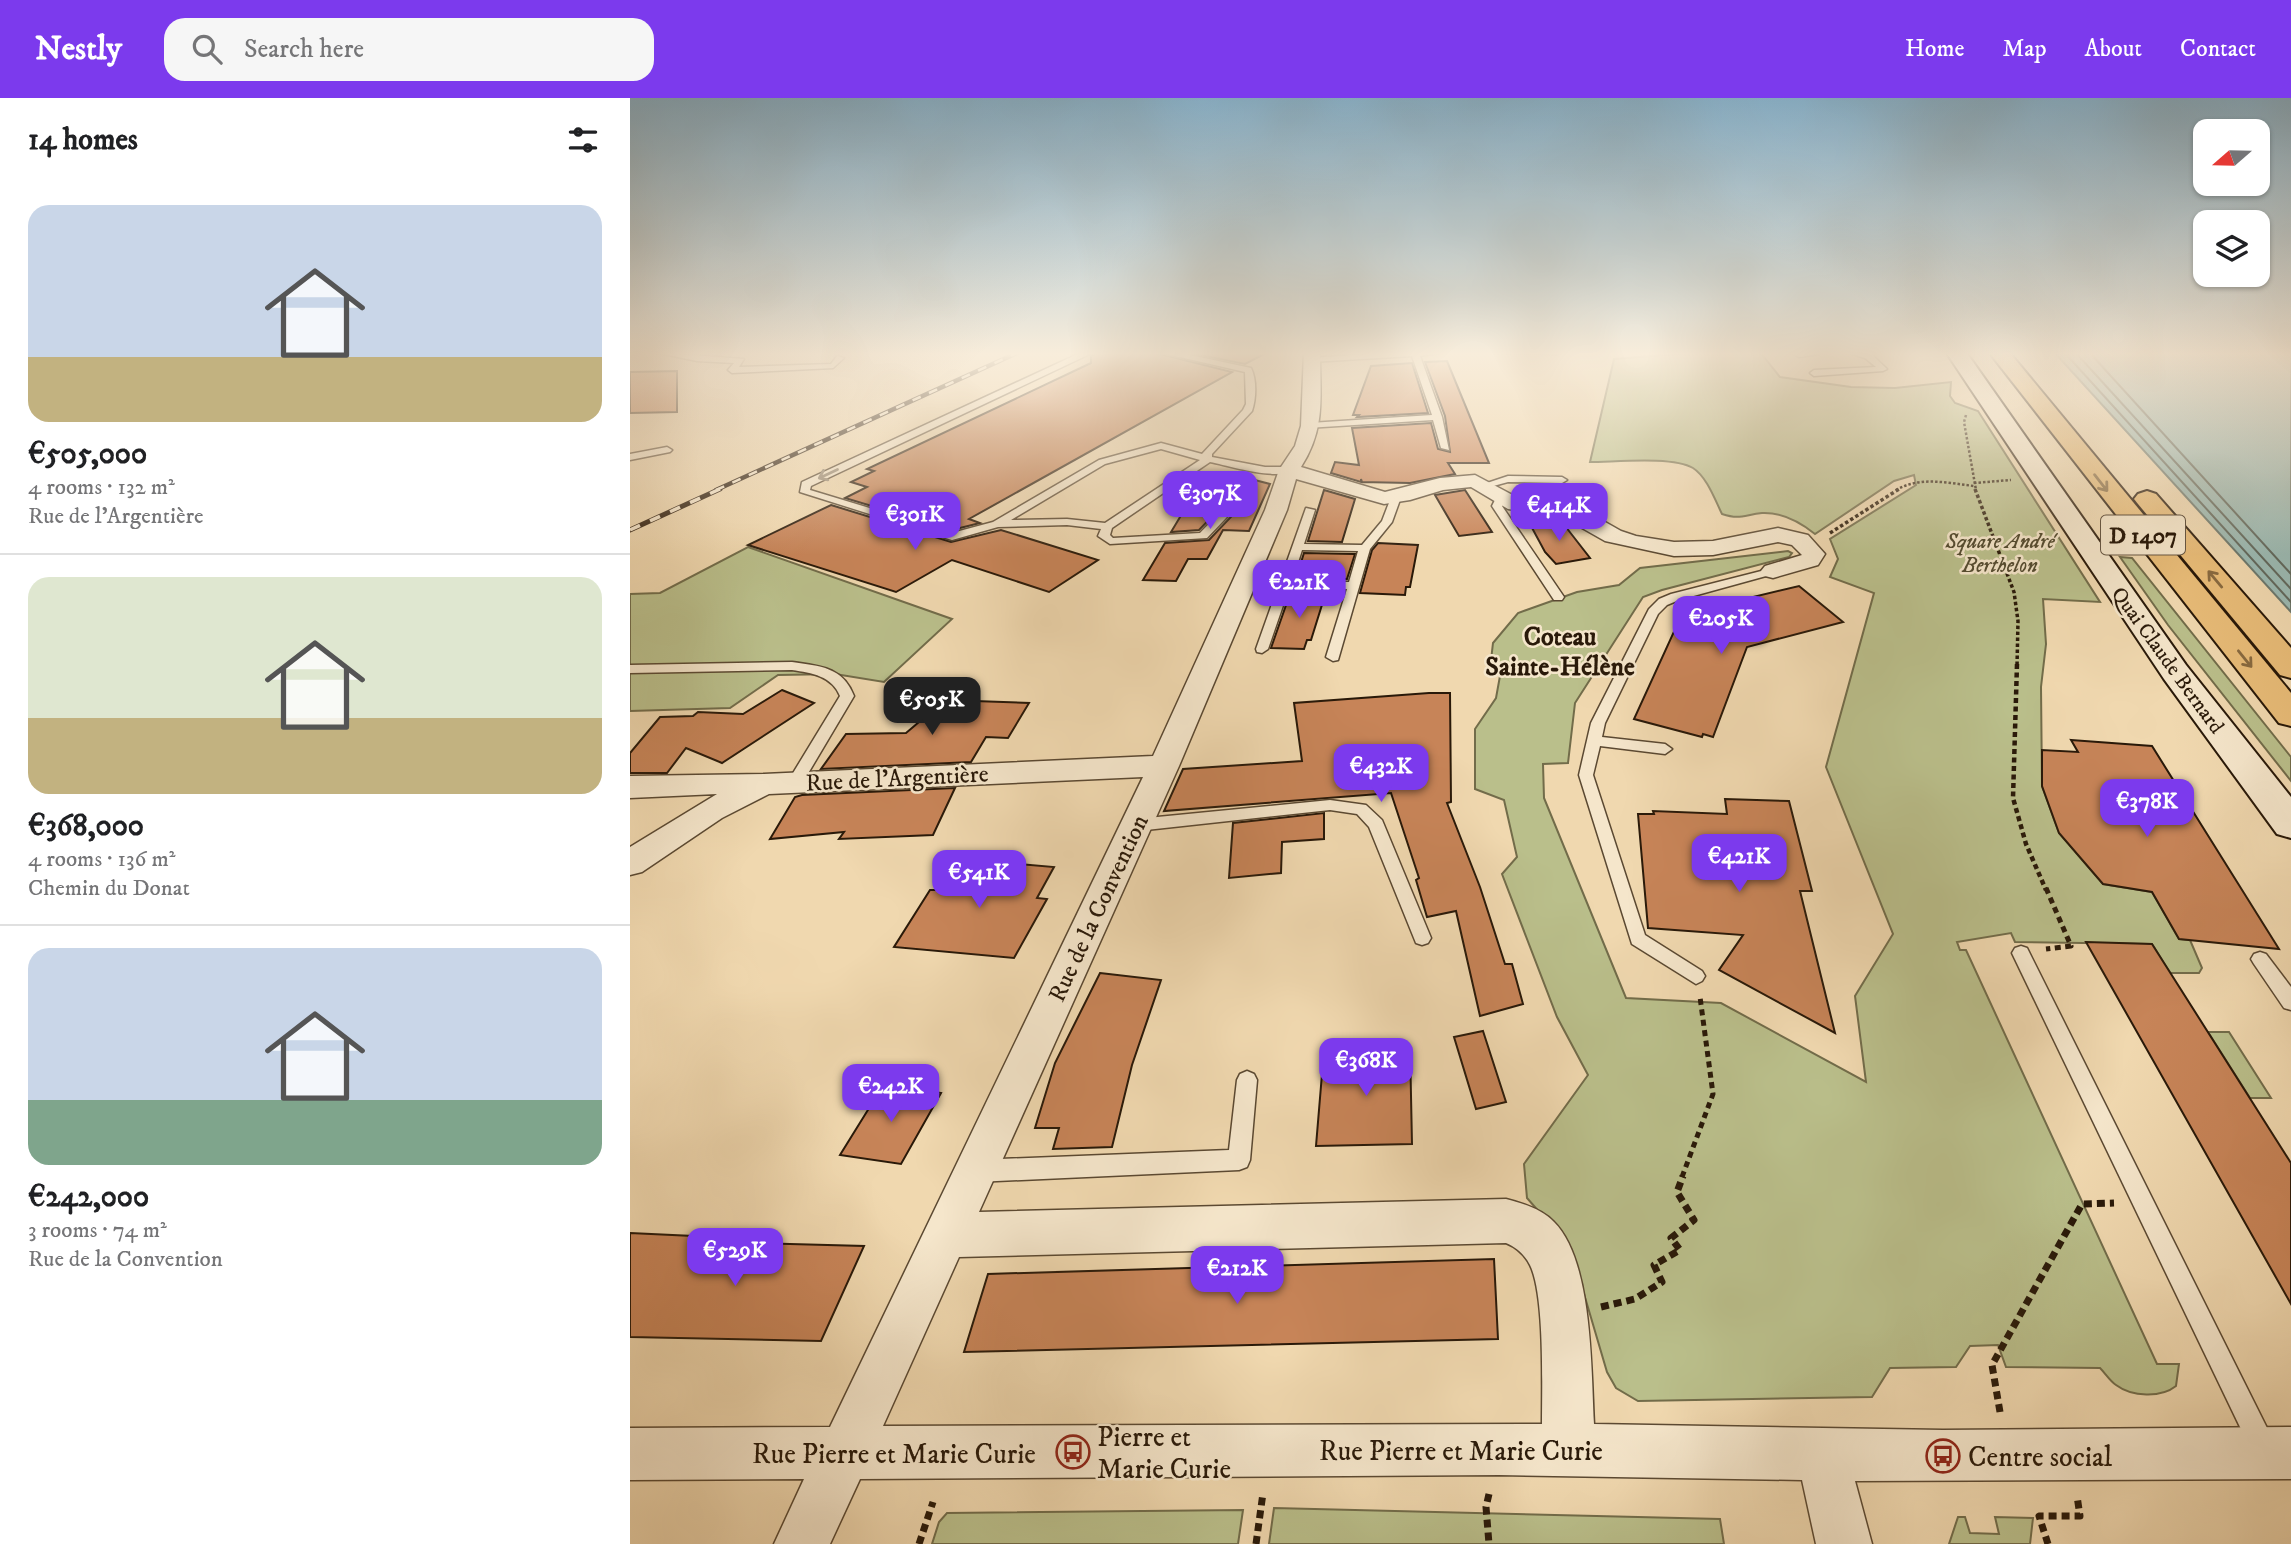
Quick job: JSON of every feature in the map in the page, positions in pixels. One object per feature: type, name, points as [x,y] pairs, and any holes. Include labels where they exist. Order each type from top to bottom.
[{"type":"highway","name":"D 1407","points":[[2052,419],[2291,715]]},
{"type":"highway","name":"D 1407","points":[[2081,419],[2291,668]]},
{"type":"main road","name":"Quai Claude Bernard","points":[[2002,419],[2167,661],[2291,824]]},
{"type":"street","name":"Rue de la Convention","points":[[802,1544],[1164,766],[1276,510],[1289,470],[1305,446],[1310,419]]},
{"type":"street","points":[[1289,470],[1372,496],[1396,497],[1458,481],[1475,481],[1516,505],[1556,509],[1613,536],[1654,546],[1713,548],[1778,535],[1800,540],[1810,547],[1814,554],[1810,560],[1773,571]]},
{"type":"street","name":"Rue de l'Argentière","points":[[630,787],[795,783],[1164,766]]},
{"type":"street","points":[[630,863],[711,810],[764,784]]},
{"type":"street","points":[[946,1234],[1506,1221],[1525,1226],[1548,1250],[1559,1281],[1569,1450]]},
{"type":"street","name":"Rue Pierre et Marie Curie","points":[[630,1454],[1569,1450],[1822,1454],[2278,1453]]},
{"type":"street","points":[[1822,1454],[1844,1544]]},
{"type":"lane","points":[[945,419],[806,484],[805,492],[952,537],[997,524],[1102,462],[1144,449],[1161,446],[1265,470],[1289,470]]},
{"type":"lane","points":[[1208,459],[1207,454],[1239,419]]},
{"type":"lane","points":[[1310,426],[1402,419]]},
{"type":"lane","points":[[1438,419],[1446,448]]},
{"type":"lane","points":[[630,457],[667,450]]},
{"type":"lane","points":[[997,524],[1067,522],[1107,526],[1208,459]]},
{"type":"lane","points":[[1558,597],[1497,506],[1494,491],[1508,479],[1562,480]]},
{"type":"lane","points":[[1107,526],[1104,536],[1110,541],[1203,536],[1239,499],[1239,494],[1176,480]]},
{"type":"lane","points":[[1333,657],[1365,548],[1387,522],[1396,497]]},
{"type":"lane","points":[[1262,649],[1310,510]]},
{"type":"lane","points":[[1297,547],[1365,548]]},
{"type":"lane","points":[[1696,976],[1638,939],[1586,775],[1598,723],[1653,612],[1663,602],[1773,571]]},
{"type":"lane","points":[[1285,583],[1354,586]]},
{"type":"lane","points":[[630,669],[792,666],[819,670],[842,683],[847,696],[795,783]]},
{"type":"lane","points":[[1594,741],[1665,749]]},
{"type":"lane","points":[[1137,825],[1330,806],[1361,808],[1376,824],[1422,937]]},
{"type":"lane","points":[[2021,953],[2278,1453]]},
{"type":"lane","points":[[2260,960],[2291,1002]]},
{"type":"lane","points":[[976,1171],[1239,1160],[1247,1080]]},
{"type":"path","points":[[1965,419],[1974,486],[2014,592],[2018,621],[2013,798],[2026,844],[2070,946],[2021,953]]},
{"type":"path","points":[[1810,547],[1908,483],[1927,481],[1974,486]]},
{"type":"path","points":[[1603,1307],[1635,1298],[1662,1282],[1654,1265],[1679,1250],[1671,1238],[1694,1220],[1677,1192],[1713,1094],[1700,1002]]},
{"type":"path","points":[[1992,1365],[2082,1204]]},
{"type":"path","points":[[2048,1544],[2039,1516],[2080,1516],[2070,1454]]},
{"type":"path","points":[[919,1544],[933,1502]]},
{"type":"green space","name":"Square André Berthelon","points":[[1600,419],[1983,419],[2100,602],[2043,599],[2046,644],[2041,687],[2042,786],[2059,833],[2103,884],[2152,892],[2179,939],[2190,940],[2202,968],[2199,973],[2170,973],[2152,944],[2015,942],[2011,933],[1957,942],[1960,950],[1966,950],[2157,1364],[2179,1364],[2176,1386],[2170,1390],[2155,1394],[2130,1392],[2114,1383],[2100,1368],[2006,1367],[1998,1345],[1970,1346],[1956,1367],[1890,1368],[1872,1397],[1638,1401],[1616,1388],[1607,1372],[1582,1287],[1556,1231],[1527,1198],[1524,1164],[1588,1075],[1557,1017],[1502,874],[1517,857],[1504,800],[1475,789],[1475,729],[1496,698],[1500,676],[1490,669],[1493,643],[1518,613],[1577,592],[1619,585],[1640,568],[1788,551],[1792,553],[1789,557],[1643,597],[1575,703],[1568,763],[1543,764],[1544,798],[1626,998],[1721,1003],[1866,1082],[1855,996],[1893,934],[1826,767],[1874,593],[1830,577],[1838,559],[1830,539],[1916,485],[1914,475],[1894,481],[1815,534],[1797,522],[1777,514],[1762,513],[1738,517],[1722,514],[1702,477],[1684,464],[1658,461],[1590,462]]},
{"type":"green space","points":[[748,547],[952,619],[884,682],[835,674],[778,675],[730,708],[630,711],[630,594],[660,593]]},
{"type":"green space","points":[[2120,557],[2132,558],[2291,757],[2291,781],[2168,625]]},
{"type":"green space","points":[[2208,1032],[2229,1032],[2271,1098],[2250,1098]]},
{"type":"green space","points":[[1274,1508],[1720,1519],[1724,1544],[1269,1544]]},
{"type":"green space","points":[[1243,1510],[1238,1544],[932,1544],[939,1522],[947,1513]]},
{"type":"green space","points":[[1958,1517],[1965,1517],[1970,1533],[1999,1534],[1995,1517],[2033,1518],[2030,1544],[1949,1544]]},
{"type":"water","points":[[2116,419],[2291,419],[2291,612]]},
{"type":"building","points":[[972,419],[1147,419],[969,519],[980,523],[952,530],[845,498],[867,487],[851,482],[874,471],[867,469]]},
{"type":"building","points":[[1445,419],[1471,419],[1489,463],[1448,463],[1455,474],[1410,483],[1362,482],[1361,479],[1361,482],[1331,473],[1335,462],[1359,465],[1352,428],[1431,423],[1438,449],[1450,452]]},
{"type":"building","points":[[1224,472],[1270,484],[1249,531],[1223,530],[1207,559],[1188,559],[1176,581],[1143,580],[1165,543],[1209,540],[1246,501],[1244,489],[1210,482]]},
{"type":"building","points":[[1198,490],[1230,498],[1199,530],[1171,532],[1194,494]]},
{"type":"building","points":[[1324,490],[1355,499],[1342,542],[1308,541]]},
{"type":"building","points":[[1465,490],[1492,532],[1459,536],[1435,495]]},
{"type":"building","points":[[831,505],[951,542],[1001,530],[1098,560],[1049,592],[952,560],[896,592],[748,545]]},
{"type":"building","points":[[1562,521],[1590,558],[1556,564],[1545,552],[1531,526]]},
{"type":"building","points":[[1378,543],[1418,545],[1410,587],[1406,587],[1405,595],[1360,593],[1372,550]]},
{"type":"building","points":[[1304,553],[1355,554],[1347,579],[1296,578]]},
{"type":"building","points":[[1799,586],[1843,622],[1747,647],[1713,737],[1703,734],[1702,737],[1634,719],[1682,614]]},
{"type":"building","points":[[1291,591],[1343,592],[1326,592],[1311,640],[1307,640],[1304,649],[1271,648]]},
{"type":"building","points":[[782,690],[814,703],[722,763],[686,748],[667,773],[630,773],[630,753],[660,717],[693,716],[698,712],[743,714]]},
{"type":"building","points":[[1450,693],[1451,802],[1447,803],[1480,887],[1505,964],[1512,964],[1523,1004],[1480,1016],[1456,911],[1427,917],[1416,880],[1419,878],[1391,793],[1164,811],[1183,769],[1302,761],[1294,703]]},
{"type":"building","points":[[945,700],[1029,703],[1008,738],[986,737],[971,762],[821,769],[846,734],[906,733]]},
{"type":"building","points":[[2071,740],[2152,746],[2279,949],[2179,939],[2152,892],[2103,884],[2059,833],[2042,786],[2042,750],[2078,752]]},
{"type":"building","points":[[955,788],[933,835],[839,839],[844,832],[770,839],[795,797],[802,795]]},
{"type":"building","points":[[1725,799],[1789,801],[1812,891],[1800,891],[1835,1033],[1719,970],[1743,935],[1648,928],[1638,814],[1654,814],[1653,811],[1727,814]]},
{"type":"building","points":[[1324,813],[1324,839],[1282,842],[1281,873],[1229,878],[1233,823]]},
{"type":"building","points":[[959,859],[1054,867],[1037,898],[1047,899],[1014,958],[894,947],[930,890],[939,890]]},
{"type":"building","points":[[2086,942],[2152,944],[2291,1163],[2291,1304]]},
{"type":"building","points":[[1100,973],[1161,980],[1132,1065],[1112,1147],[1053,1149],[1059,1128],[1035,1128],[1055,1063]]},
{"type":"building","points":[[1483,1031],[1506,1102],[1476,1109],[1454,1037]]},
{"type":"building","points":[[1410,1047],[1412,1144],[1316,1146],[1324,1050]]},
{"type":"building","points":[[884,1084],[941,1093],[901,1164],[840,1155]]},
{"type":"building","points":[[630,1233],[714,1237],[712,1242],[864,1246],[821,1341],[630,1337]]},
{"type":"building","points":[[1494,1259],[1498,1339],[964,1352],[988,1274]]},
{"type":"railway","points":[[716,490],[871,419]]},
{"type":"railway","points":[[630,530],[720,489]]},
{"type":"place","name":"Pierre et Marie Curie","points":[[1073,1452]]},
{"type":"place","name":"Centre social","points":[[1943,1456]]},
{"type":"district","name":"Coteau Sainte-Hélène","points":[[1560,651]]}]
